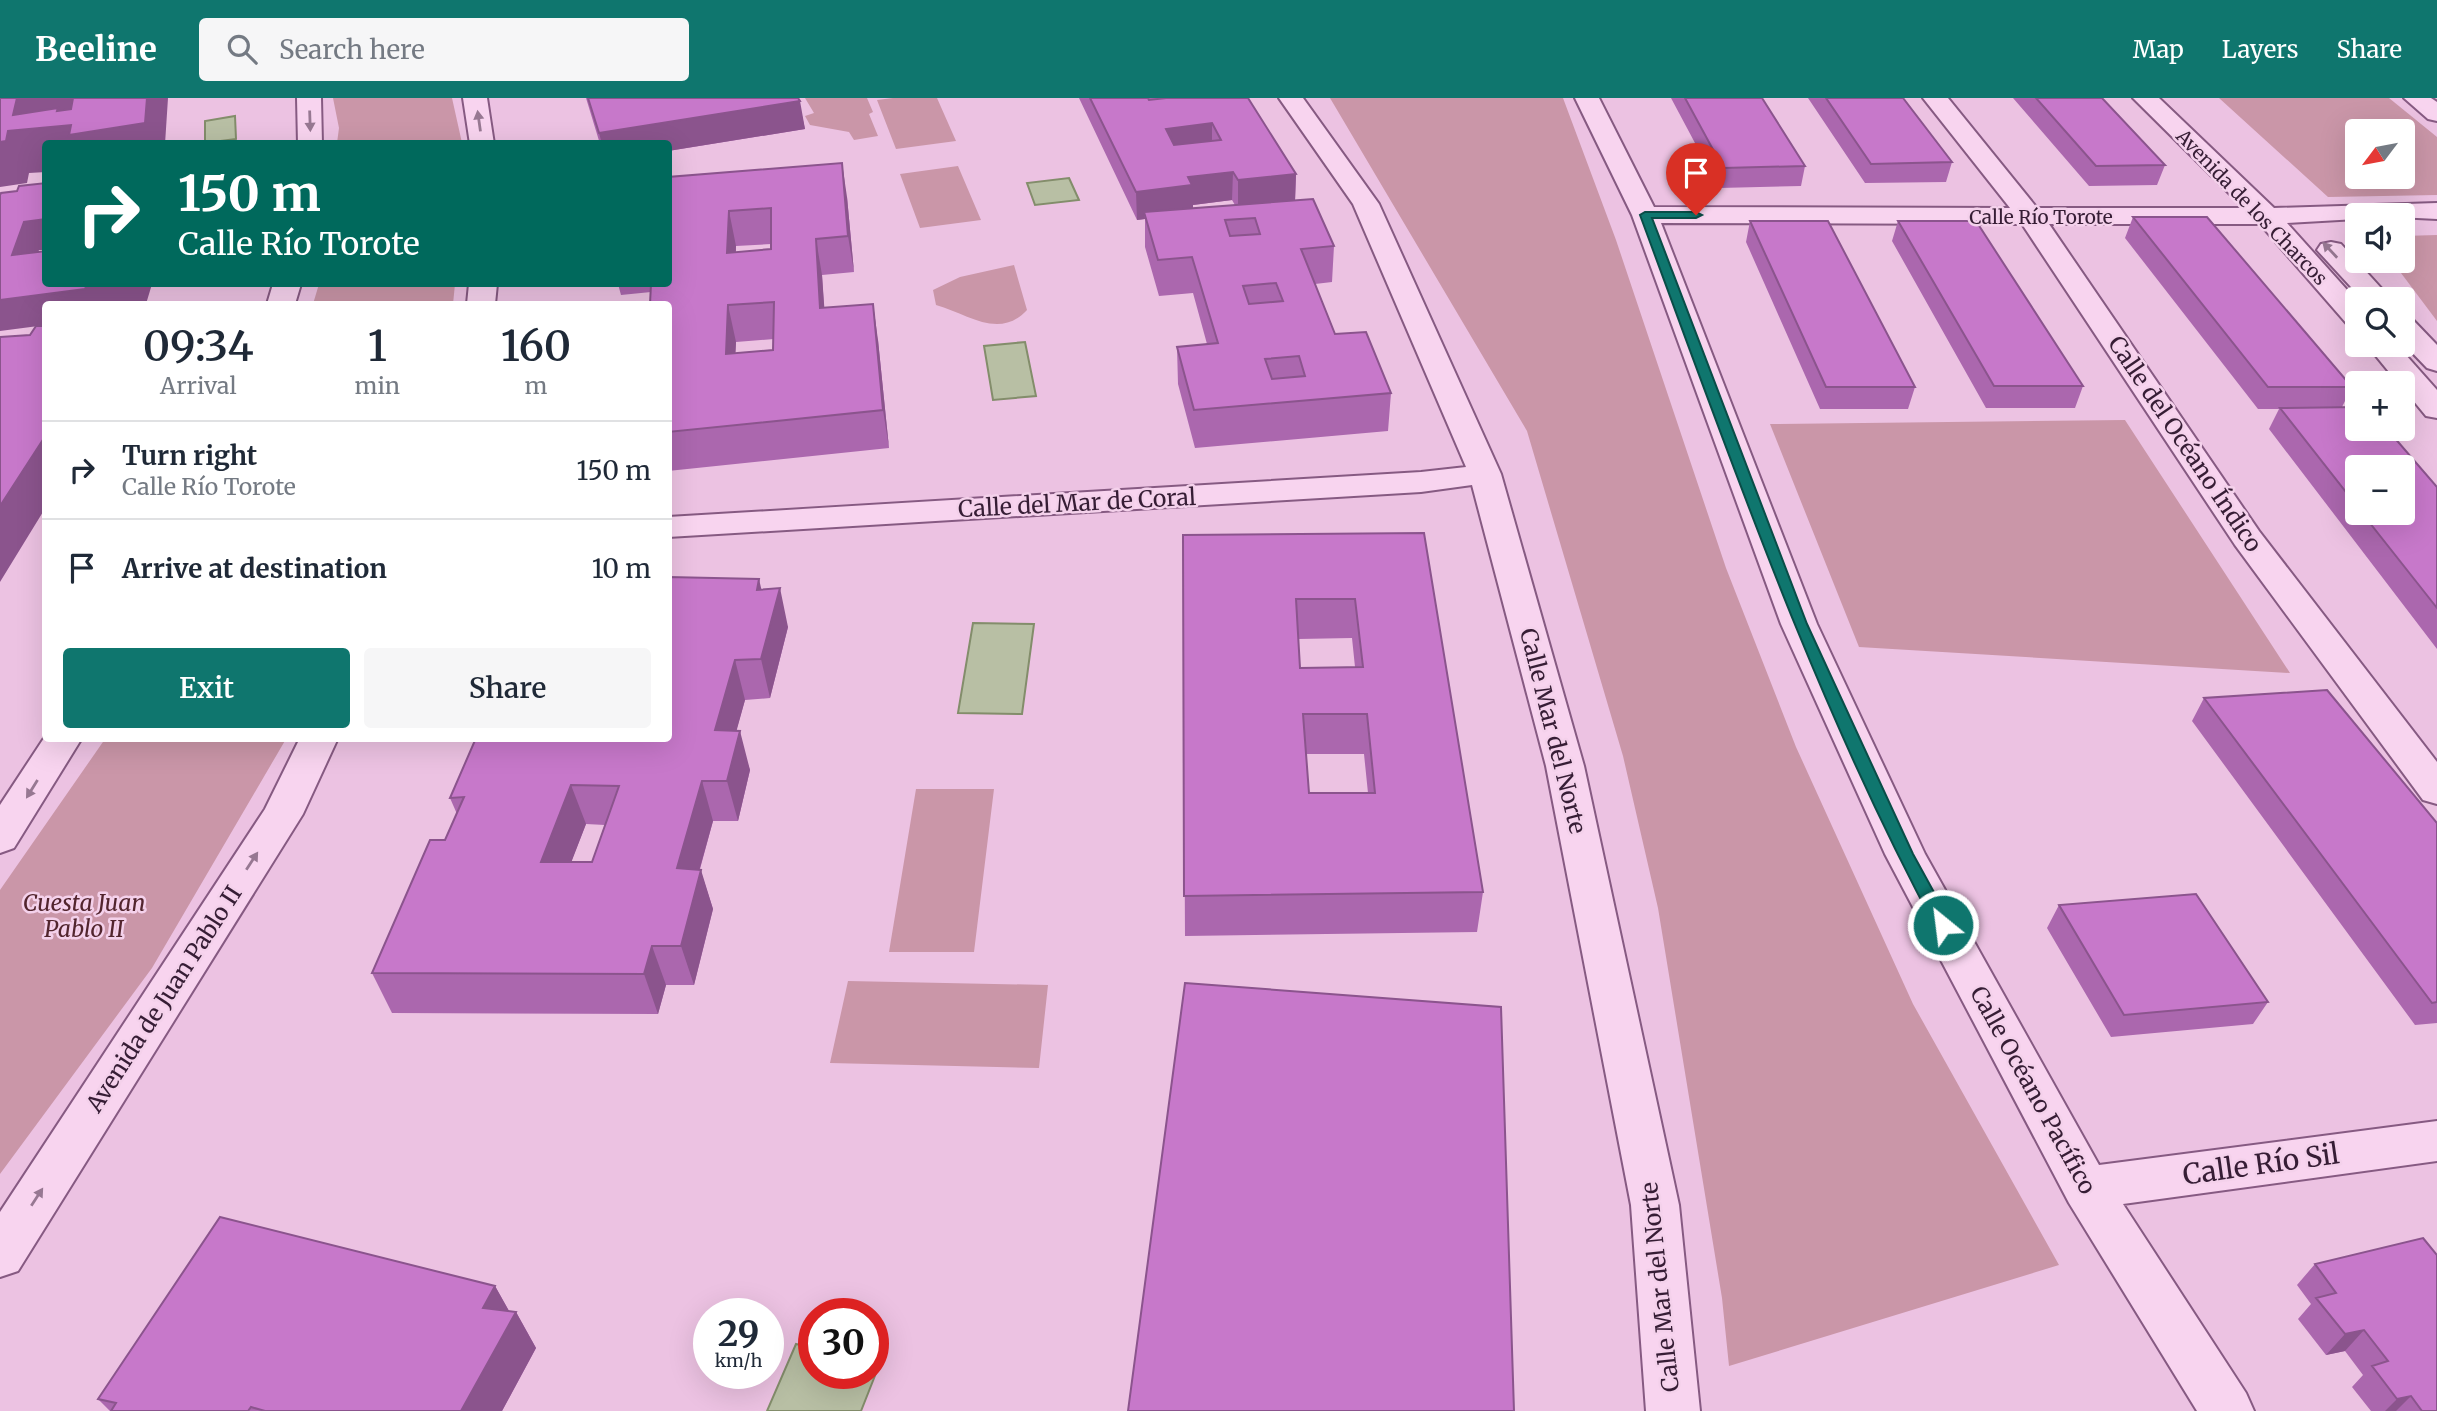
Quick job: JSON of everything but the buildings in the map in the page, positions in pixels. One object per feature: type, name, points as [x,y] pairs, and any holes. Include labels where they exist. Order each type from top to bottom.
[{"type":"street","points":[[309,98],[310,140]]},
{"type":"street","points":[[475,98],[481,140]]},
{"type":"street","name":"Calle Mar del Norte","points":[[1291,98],[1366,204],[1485,474],[1565,766],[1655,1205],[1673,1411]]},
{"type":"street","name":"Calle Océano Pacífico","points":[[1587,98],[1645,215],[1805,636],[1905,854],[2086,1188],[2227,1411]]},
{"type":"street","name":"Calle del Océano Índico","points":[[1935,98],[2031,217],[2247,538],[2437,790]]},
{"type":"street","name":"Avenida de los Charcos","points":[[2145,98],[2267,216],[2345,304]]},
{"type":"street","name":"Avenida de los Charcos","points":[[2180,98],[2298,215],[2366,287]]},
{"type":"street","points":[[2416,98],[2437,114]]},
{"type":"street","name":"Calle Río Torote","points":[[1645,215],[2267,216],[2437,211]]},
{"type":"street","points":[[2415,339],[2437,362]]},
{"type":"street","points":[[2392,357],[2437,409]]},
{"type":"street","name":"Calle del Mar de Coral","points":[[672,527],[1420,482],[1485,474]]},
{"type":"street","points":[[0,838],[60,742]]},
{"type":"street","name":"Avenida de Juan Pablo II","points":[[0,1255],[283,814],[317,742]]},
{"type":"street","name":"Calle Río Sil","points":[[2086,1188],[2437,1141]]},
{"type":"green space","points":[[333,98],[452,98],[461,140],[337,140],[339,128]]},
{"type":"green space","points":[[805,98],[867,98],[873,112],[869,114],[878,136],[854,140],[849,132],[810,125],[805,116],[814,113]]},
{"type":"green space","points":[[937,98],[956,141],[896,149],[877,100]]},
{"type":"green space","points":[[1330,98],[1563,98],[1616,240],[1726,568],[1796,747],[1913,1004],[2059,1265],[1729,1366],[1722,1298],[1658,908],[1623,756],[1527,431]]},
{"type":"green space","points":[[2219,98],[2389,98],[2415,119],[2345,119],[2345,189],[2415,189],[2415,119],[2437,137],[2437,195],[2328,197]]},
{"type":"green space","points":[[958,166],[981,220],[920,228],[900,174]]},
{"type":"green space","points":[[2437,235],[2437,321],[2415,292],[2415,287],[2412,287],[2401,273],[2415,273],[2415,236]]},
{"type":"green space","points":[[1014,265],[1027,310],[1016,319],[994,324],[936,305],[933,290],[960,277]]},
{"type":"green space","points":[[318,287],[455,287],[453,301],[314,301]]},
{"type":"green space","points":[[2125,420],[2290,673],[1859,647],[1770,424]]},
{"type":"green space","name":"Cuesta Juan Pablo II","points":[[103,742],[284,742],[152,968],[0,1174],[0,890]]},
{"type":"green space","points":[[916,789],[994,789],[974,952],[889,952]]},
{"type":"green space","points":[[848,981],[1048,985],[1039,1068],[830,1063]]},
{"type":"shaded area","points":[[235,116],[236,139],[205,140],[205,121]]},
{"type":"shaded area","points":[[1069,178],[1079,200],[1035,205],[1027,183]]},
{"type":"shaded area","points":[[1025,342],[1036,396],[993,400],[984,346]]},
{"type":"shaded area","points":[[973,623],[1034,624],[1022,714],[958,713]]},
{"type":"shaded area","points":[[796,1344],[798,1389],[870,1389],[861,1411],[767,1411],[777,1389],[784,1389],[784,1372]]},
{"type":"route","points":[[1696,215],[1645,215],[1799,624],[1905,854],[1943,925]]}]
